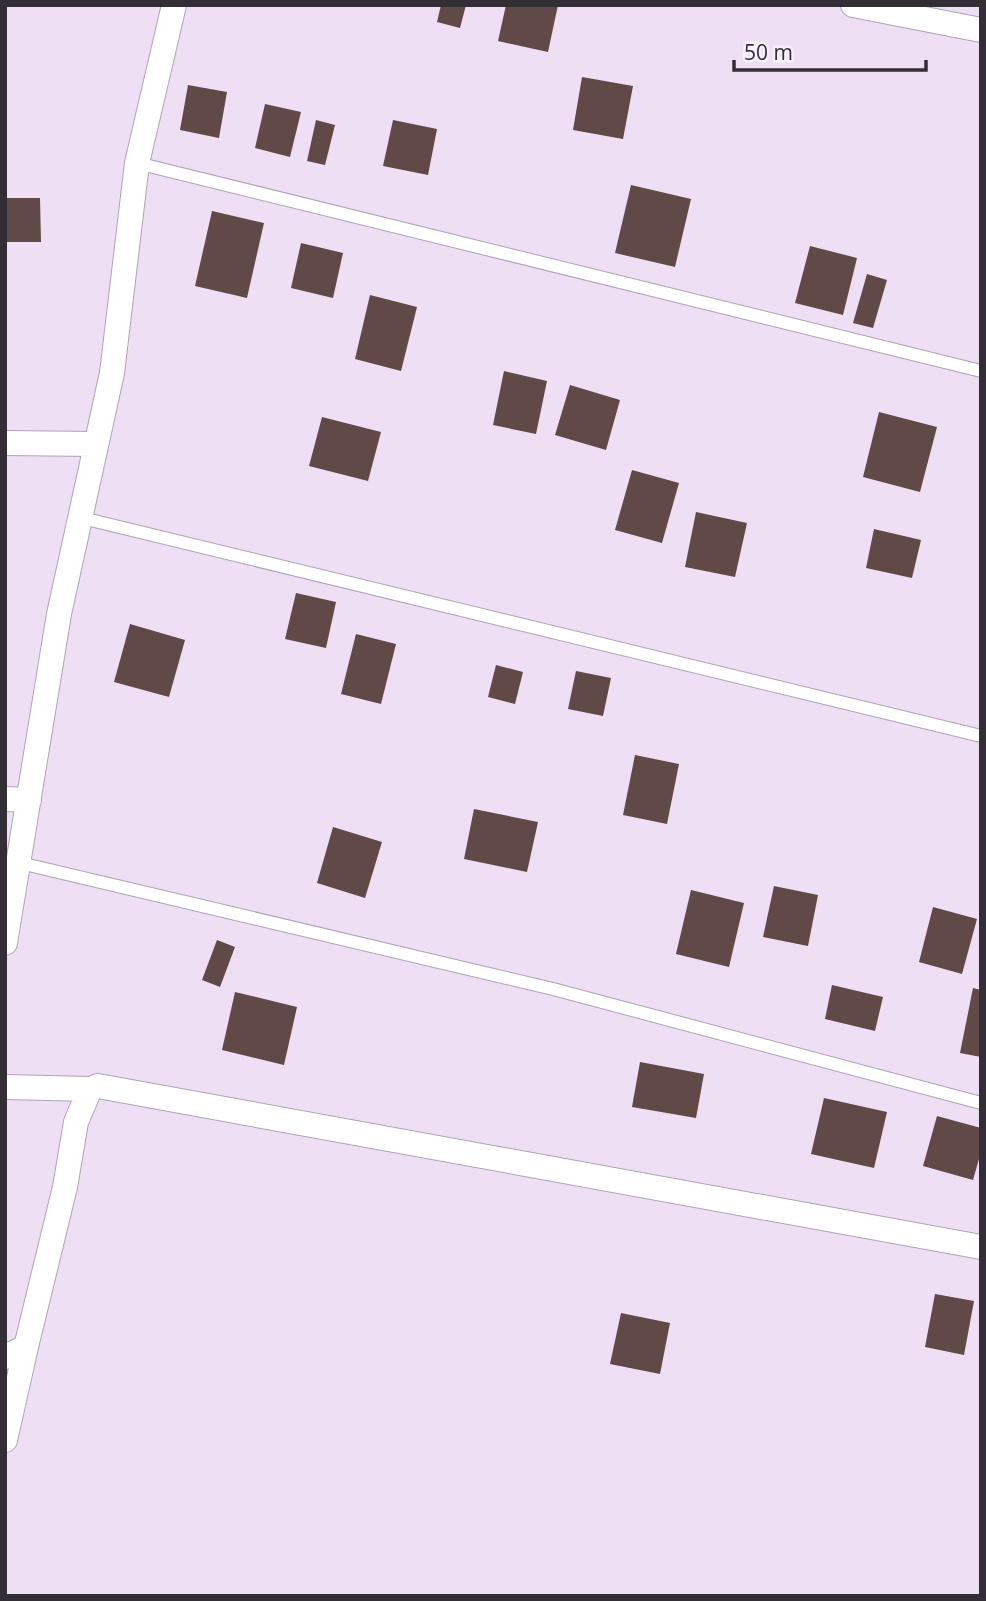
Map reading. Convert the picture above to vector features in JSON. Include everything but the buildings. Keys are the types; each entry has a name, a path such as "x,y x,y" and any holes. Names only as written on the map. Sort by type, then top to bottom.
{"street":[{"path":"5,943 20,863 17,799 112,373 137,163 174,5"},
{"path":"853,5 981,30"},
{"path":"5,443 95,444"},
{"path":"5,1087 90,1090 98,1086 981,1247"},
{"path":"5,1440 16,1352 65,1187 76,1122 90,1090"}],"lane":[{"path":"137,163 981,371"},
{"path":"78,517 981,736"},
{"path":"20,863 553,989 981,1103"}]}
